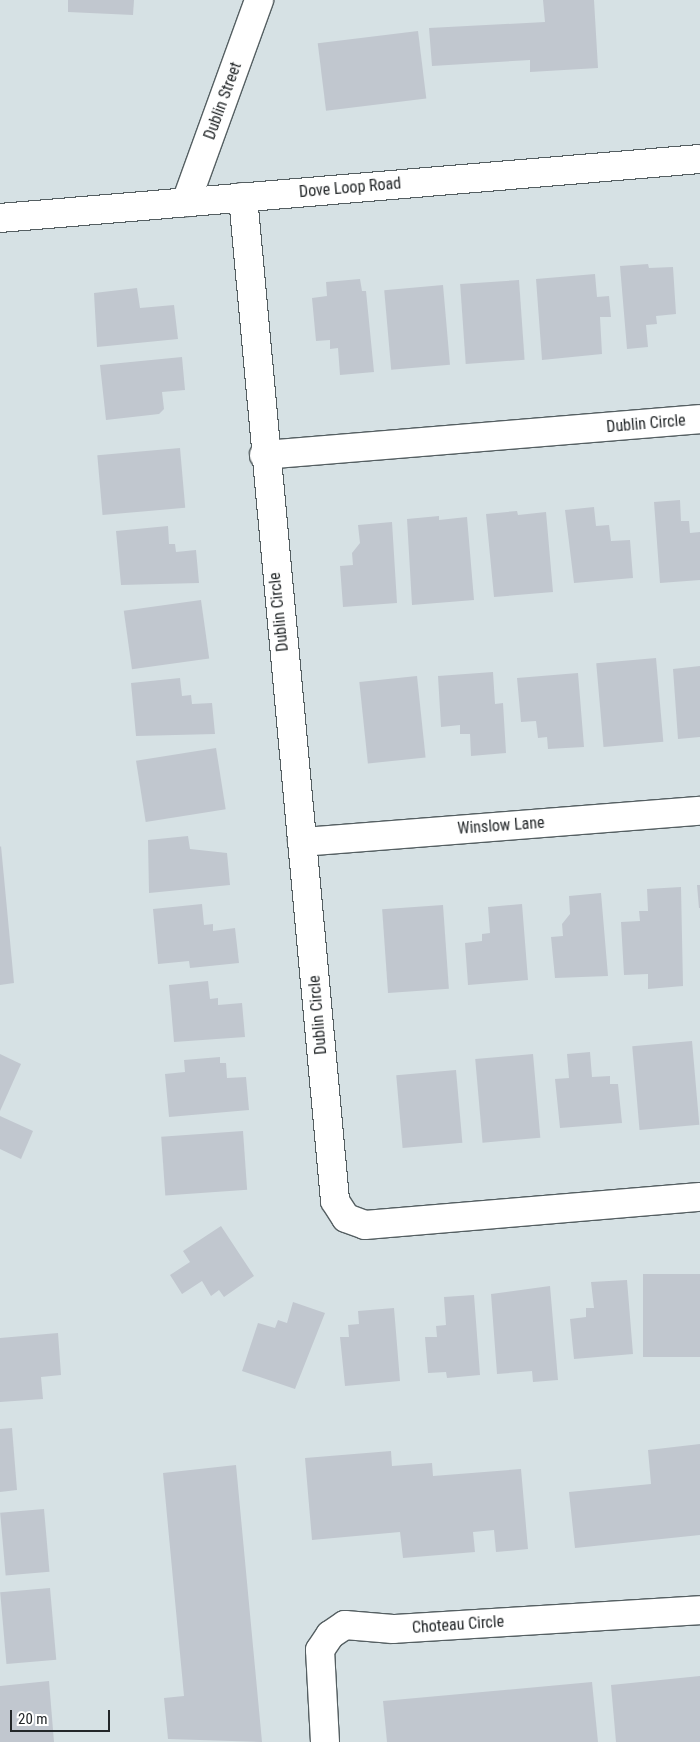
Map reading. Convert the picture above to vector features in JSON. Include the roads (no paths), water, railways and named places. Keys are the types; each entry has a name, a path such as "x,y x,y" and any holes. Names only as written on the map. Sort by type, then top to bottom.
{"street":[{"name":"Dublin Street","path":"186,202 259,0"},
{"name":"Dove Loop Road","path":"0,218 700,159"},
{"name":"Dublin Circle","path":"244,196 264,455 335,1201 346,1218 365,1225 700,1197"},
{"name":"Dublin Circle","path":"264,455 700,419"},
{"name":"Winslow Lane","path":"302,842 700,811"},
{"name":"Choteau Circle","path":"325,1742 320,1650 330,1635 345,1625 393,1629 700,1610"}]}
